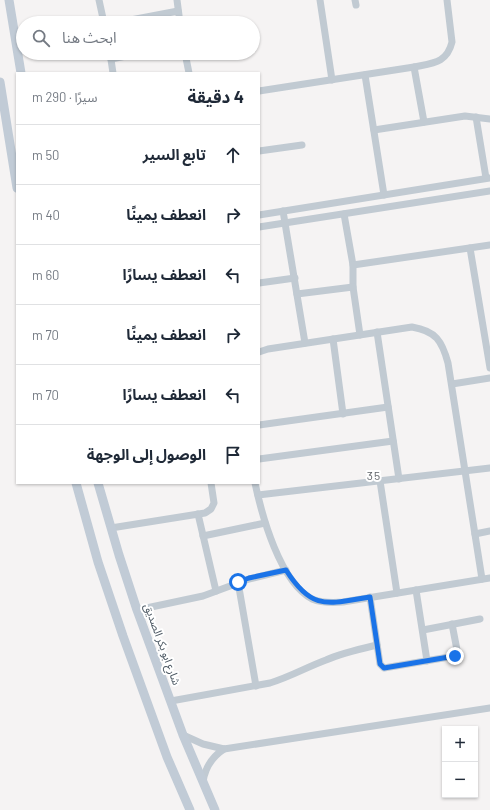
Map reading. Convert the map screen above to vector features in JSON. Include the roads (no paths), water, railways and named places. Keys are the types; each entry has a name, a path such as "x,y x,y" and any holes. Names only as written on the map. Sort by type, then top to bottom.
{"main road":[{"path":"9,0 16,43"},
{"path":"19,60 21,72"},
{"path":"0,82 16,182"},
{"path":"76,484 98,562 123,636 167,757 190,810"},
{"name":"شارع ابو بكر الصديق","path":"98,484 138,610 183,735 215,810"}],"street":[{"path":"99,0 102,16"},
{"path":"176,0 179,16"},
{"path":"320,0 332,80"},
{"path":"260,91 414,67 435,63 442,60 447,55 452,42 447,0"},
{"path":"152,16 178,11"},
{"path":"110,60 111,72"},
{"path":"186,60 189,72"},
{"path":"414,67 424,122"},
{"path":"365,75 384,194"},
{"path":"374,130 465,116 490,119"},
{"path":"260,215 488,178 476,117"},
{"path":"260,151 302,146"},
{"path":"260,227 490,191"},
{"path":"283,211 305,343"},
{"path":"344,214 353,265 353,287 360,335"},
{"path":"353,265 490,245"},
{"path":"470,248 490,368"},
{"path":"260,283 295,278"},
{"path":"297,294 353,287"},
{"path":"260,352 305,343 412,328 421,329 437,338 442,345 448,363 452,384 482,579"},
{"path":"377,332 399,479"},
{"path":"333,339 343,414"},
{"path":"452,384 490,378"},
{"path":"260,425 388,407"},
{"path":"260,459 393,441"},
{"path":"258,495 490,468"},
{"path":"380,481 397,593"},
{"path":"111,528 205,513 211,509 214,503 211,484"},
{"path":"255,484 275,549 286,570 294,582 306,595 318,601 332,603 490,578"},
{"path":"198,514 216,591"},
{"path":"203,536 266,523"},
{"path":"475,534 490,532"},
{"path":"138,610 190,599 249,578 286,570"},
{"path":"238,582 256,686"},
{"path":"416,590 427,661"},
{"path":"370,597 380,664 384,668 455,656 457,650 452,624"},
{"path":"423,630 480,619"},
{"path":"171,701 256,686 284,679 326,660 377,645"},
{"path":"183,735 203,744 224,749 490,708"},
{"path":"203,784 204,776 211,760 224,749"}],"district":[{"name":"35","path":"374,475"}]}
